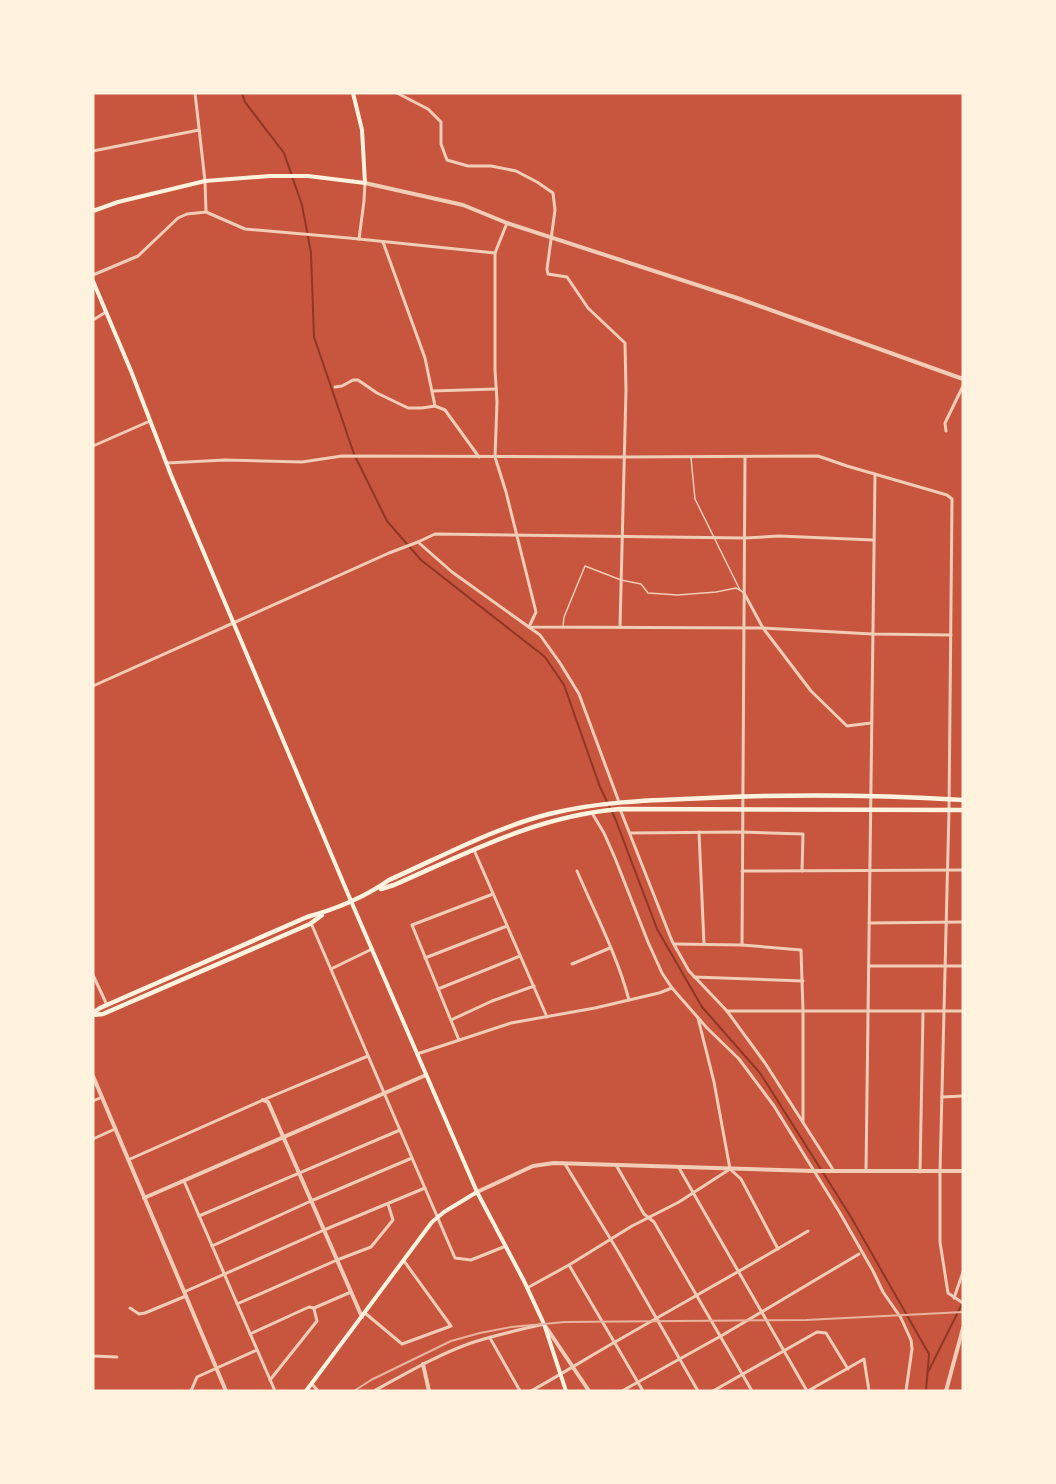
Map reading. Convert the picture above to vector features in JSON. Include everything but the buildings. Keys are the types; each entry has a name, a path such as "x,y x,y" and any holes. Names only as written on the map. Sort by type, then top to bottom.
{"main road":[{"path":"93,211 118,202 205,181 270,176 308,176 365,183 362,130 353,93"},
{"path":"93,281 166,463 426,1075 477,1192 506,1245 544,1324 566,1391"},
{"path":"93,1014 103,1014 311,923 327,912 375,890 394,885 515,832 617,802 742,796 870,796 963,800"},
{"path":"375,890 389,880 512,825 550,814 601,807 619,809 963,810"},
{"path":"93,1014 106,1005 307,917 327,912"},
{"path":"306,1391 432,1222 477,1192"}],"street":[{"path":"195,93 205,181 206,212"},
{"path":"397,93 428,109 441,122 441,144 447,160 468,166 491,166 516,171 553,193 555,210 548,274 567,277 588,308 624,343 626,390 620,627"},
{"path":"93,151 199,130"},
{"path":"359,238 365,183 463,205 507,223 736,298 963,379"},
{"path":"93,275 138,256 178,218 187,214 206,212 245,229 359,238 495,253"},
{"path":"507,223 495,253 497,402 495,458 506,492 536,612 530,627"},
{"path":"383,241 425,358 435,406"},
{"path":"93,320 106,312"},
{"path":"335,387 358,380 408,408 435,406 445,410 479,457"},
{"path":"946,431 945,423 963,386"},
{"path":"432,391 496,389"},
{"path":"93,446 150,421"},
{"path":"166,463 225,460 302,462 342,456 495,458 818,456 947,495 952,500 949,810 940,1242 948,1293 963,1303"},
{"path":"742,945 744,627 742,591 746,457"},
{"path":"866,1172 874,474"},
{"path":"93,686 435,534 745,538 779,536 873,540"},
{"path":"418,542 452,572 540,635 579,694 617,802"},
{"path":"742,591 763,628 812,691 847,726 871,723"},
{"path":"530,627 744,627 872,634 951,635"},
{"path":"619,809 631,833 674,944 689,971 727,1011 765,1063 834,1171"},
{"path":"591,811 615,858 662,973 707,1028 739,1059 774,1106 860,1247 883,1292 901,1318 911,1340 912,1349 906,1391"},
{"path":"699,832 704,944"},
{"path":"631,833 803,834 802,871"},
{"path":"474,850 547,1017"},
{"path":"742,871 963,870"},
{"path":"577,871 610,948 629,1000"},
{"path":"459,1041 412,925 493,894"},
{"path":"868,923 963,922"},
{"path":"311,923 455,1258 471,1260 506,1245"},
{"path":"425,958 507,926"},
{"path":"674,944 742,945 801,950 803,1122"},
{"path":"572,964 610,948"},
{"path":"331,969 372,949"},
{"path":"438,989 520,956"},
{"path":"868,966 963,966"},
{"path":"93,975 106,1005"},
{"path":"694,977 803,981"},
{"path":"451,1020 492,1001 534,987"},
{"path":"417,1054 511,1023 595,1008 672,988"},
{"path":"727,1011 963,1011"},
{"path":"920,1172 923,1011"},
{"path":"698,1016 714,1082 730,1169 741,1179 778,1249"},
{"path":"128,1160 368,1056"},
{"path":"144,1198 426,1075"},
{"path":"93,1076 226,1391"},
{"path":"942,1097 963,1096"},
{"path":"93,1101 102,1098"},
{"path":"263,1100 268,1102 363,1315 402,1344 452,1326 404,1261"},
{"path":"93,1138 115,1129"},
{"path":"199,1216 400,1130"},
{"path":"212,1246 412,1158"},
{"path":"477,1192 533,1166 543,1164 814,1172 963,1171"},
{"path":"565,1164 698,1391"},
{"path":"616,1165 644,1214 654,1222 752,1391"},
{"path":"679,1168 808,1391 864,1359 868,1391"},
{"path":"527,1288 647,1217 679,1202 730,1169"},
{"path":"184,1181 275,1391"},
{"path":"130,1308 139,1314 145,1313 324,1230 425,1188"},
{"path":"237,1304 371,1247 393,1220 388,1204"},
{"path":"531,1391 808,1231"},
{"path":"622,1391 721,1336 859,1254"},
{"path":"569,1265 643,1391"},
{"path":"954,1298 963,1272"},
{"path":"250,1334 309,1307 314,1308 351,1292"},
{"path":"270,1380 317,1321 314,1308"},
{"path":"374,1391 423,1364 469,1344 544,1324 589,1391"},
{"path":"946,1391 963,1328"},
{"path":"713,1391 817,1332 826,1333 848,1369"},
{"path":"489,1337 520,1391"},
{"path":"191,1391 197,1377 257,1350"},
{"path":"93,1356 117,1357"},
{"path":"423,1364 429,1391"},
{"path":"312,1384 318,1391"}],"lane":[{"path":"691,457 695,499 742,591"},
{"path":"563,627 564,617 585,566 621,580 641,584 648,593 678,595 736,588 742,591"}],"waterway":[{"path":"242,93 245,102 284,153 302,205 311,253 314,337 354,454 387,521 421,560 545,657 564,685 600,787 615,818 657,929 702,1007 760,1073 851,1217 929,1354 926,1391"},
{"path":"928,1372 963,1302"}],"railway":[{"path":"354,1391 371,1380 451,1341 511,1327 565,1322 806,1320 963,1312"}]}
